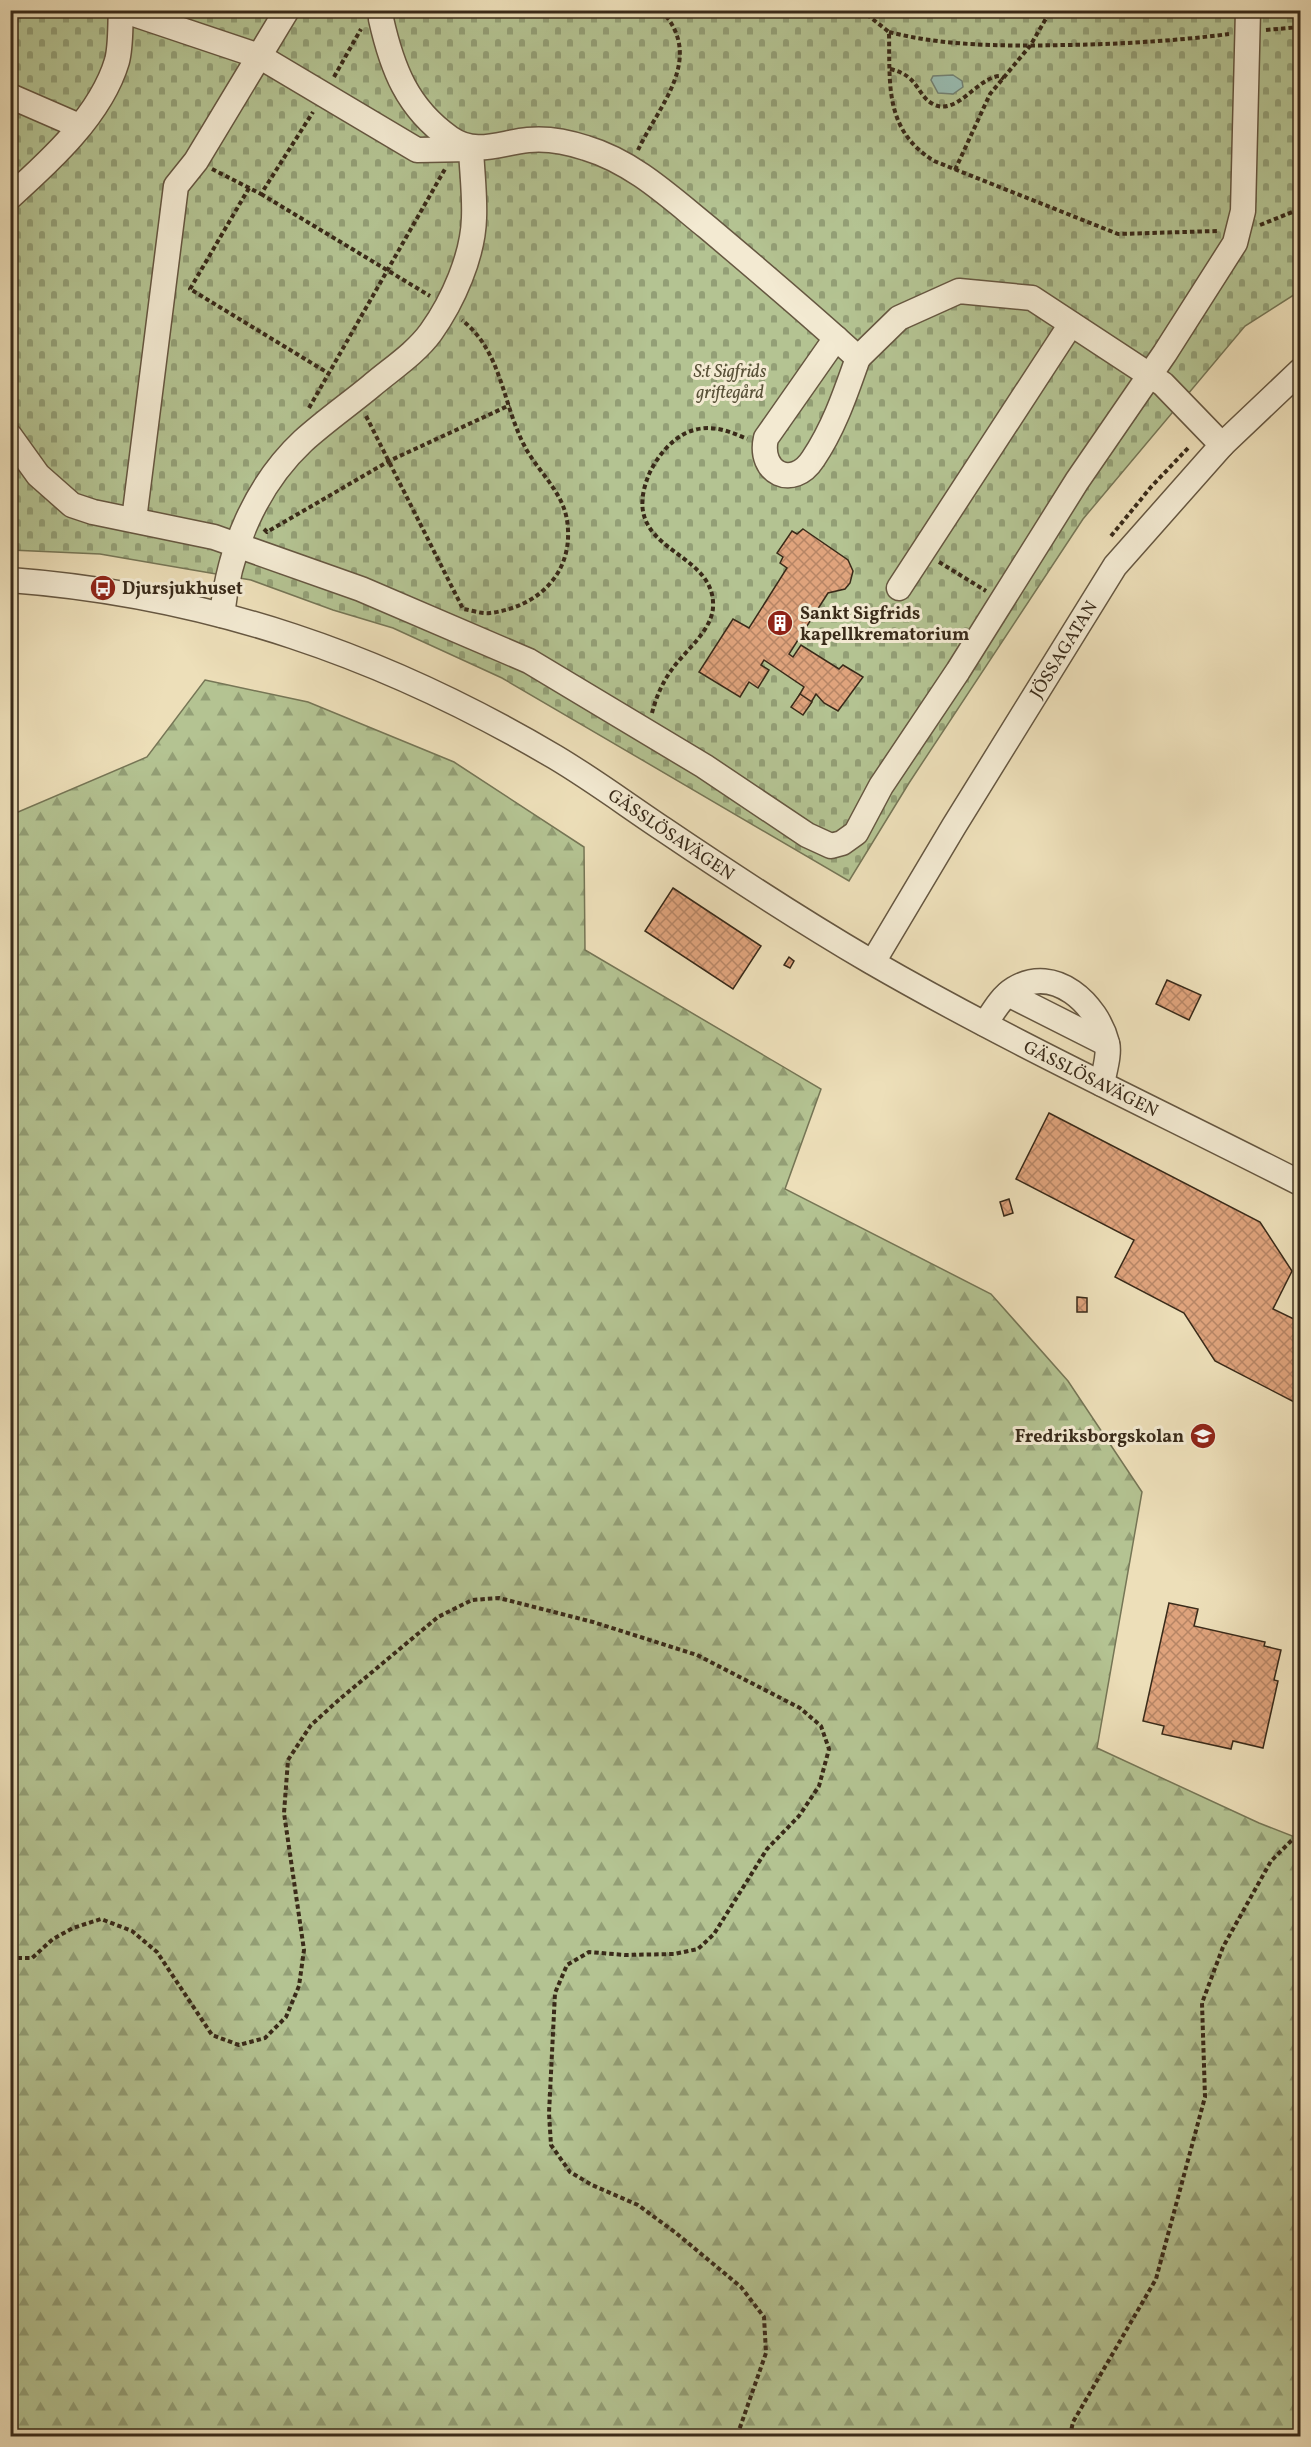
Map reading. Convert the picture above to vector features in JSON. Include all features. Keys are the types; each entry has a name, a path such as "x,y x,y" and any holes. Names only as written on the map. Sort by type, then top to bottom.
{"street":[{"path":"10,197 79,126 103,92 117,60 121,10 259,56 325,93 417,150 471,149 530,140 559,141 586,147 630,167 776,284 858,358"},
{"path":"134,520 176,186 196,161 287,10"},
{"path":"382,15 399,80 420,109 449,138 471,149"},
{"path":"10,436 38,475 72,505 214,537 361,589 529,661 646,730 807,835 831,846 842,843 856,833 881,786 1148,374 1178,333 1234,243 1240,230 1246,174 1248,21"},
{"path":"10,96 79,126"},
{"path":"222,615 226,584 253,503 272,476 303,441 401,362 430,333 446,306 460,276 474,219 471,149"},
{"path":"836,338 766,438 764,447 768,465 781,475 793,475 805,469 837,414 858,358 899,318 959,291 1032,298 1163,384 1222,445"},
{"path":"899,588 1071,324"},
{"name":"JÖSSAGATAN","path":"873,962 954,826 1115,566 1222,445 1300,371"},
{"name":"GÄSSLÖSAVÄGEN","path":"10,580 104,588 222,615 308,639 454,700 558,759 725,870 873,962 985,1024 1300,1183"},
{"path":"985,1024 1008,994 1034,981 1061,984 1089,1004 1107,1044 1102,1084"},
{"path":"1008,994 1107,1044"}],"path":[{"path":"630,167 679,72 682,55 676,34 662,10"},
{"path":"861,10 889,32 942,43 1030,46 1125,43 1248,21 1300,27"},
{"path":"955,170 990,94 1030,46 1051,10"},
{"path":"261,194 325,93 367,20 382,15"},
{"path":"889,32 890,69 896,114 901,132 919,152 955,170 1118,234 1240,230 1252,228 1300,209"},
{"path":"890,69 912,79 932,104 941,107 957,103 986,79 1000,76 1004,79"},
{"path":"303,441 302,420 328,374 452,159 471,149"},
{"path":"196,161 261,194 388,270 446,306 477,332 494,361 524,446 550,480 567,519 568,555 546,591 515,607 488,613 463,609 357,398"},
{"path":"249,188 190,289 328,374"},
{"path":"248,518 267,532 389,461 510,405"},
{"path":"646,730 661,687 672,669 711,619 713,605 704,578 695,567 657,540 648,524 642,510 642,499 647,481 663,451 676,438 695,429 723,429 764,447"},
{"path":"922,552 1002,601"},
{"path":"10,1958 32,1958 53,1939 100,1919 132,1931 157,1952 212,2035 239,2045 265,2038 286,2017 299,1986 304,1950 284,1813 288,1760 311,1725 341,1698 438,1617 472,1600 499,1598 593,1622 697,1655 800,1708 821,1726 829,1749 819,1786 799,1816 767,1849 714,1934 698,1949 674,1954 625,1955 589,1952 567,1965 555,1993 549,2113 551,2145 570,2172 592,2186 638,2205 676,2233 741,2286 764,2317 766,2353 737,2436"},
{"path":"1070,2436 1073,2422 1156,2279 1204,2097 1202,2003 1223,1947 1266,1869 1293,1839 1300,1836"}],"green space":[{"name":"S:t Sigfrids griftegård","path":"11,11 1300,11 1300,291 1245,326 1083,519 909,783 849,881 502,678 393,628 333,610 251,580 100,554 11,550"},
{"path":"205,680 308,702 454,762 584,847 585,950 821,1089 785,1189 991,1294 1068,1381 1142,1492 1097,1748 1259,1823 1300,1839 1300,2436 1173,2436 1155,2433 1154,2436 11,2436 11,815 147,757"}],"water":[{"path":"948,11 1029,11 975,17"},
{"path":"953,75 962,81 963,87 953,94 938,93 931,80 933,76"}],"building":[{"name":"Sankt Sigfrids kapellkrematorium","path":"803,529 848,560 853,571 850,583 845,589 828,593 789,654 793,657 801,645 839,669 843,665 863,677 838,711 824,703 816,694 809,706 797,699 804,687 764,660 761,665 769,670 758,688 749,682 740,697 699,672 733,619 749,628 787,568 780,563 783,557 777,553 792,531 797,534"},
{"path":"800,694 812,702 803,715 791,707"},
{"path":"673,888 761,946 733,989 645,931"},
{"path":"789,957 794,961 790,968 784,965"},
{"path":"1167,980 1201,995 1189,1020 1156,1004"},
{"path":"1049,1113 1260,1222 1292,1271 1273,1309 1300,1322 1300,1405 1215,1361 1184,1313 1115,1277 1134,1240 1016,1179"},
{"path":"1009,1199 1013,1213 1004,1216 1000,1202"},
{"path":"1077,1297 1087,1298 1087,1312 1077,1312"},
{"path":"1169,1603 1198,1609 1194,1626 1265,1642 1264,1646 1281,1650 1274,1680 1278,1681 1263,1748 1233,1741 1231,1749 1162,1734 1164,1726 1143,1721"}],"place":[{"name":"Djursjukhuset","path":"103,588"},
{"name":"Sankt Sigfrids kapellkrematorium","path":"780,623"},
{"name":"Fredriksborgskolan","path":"1203,1436"}]}
